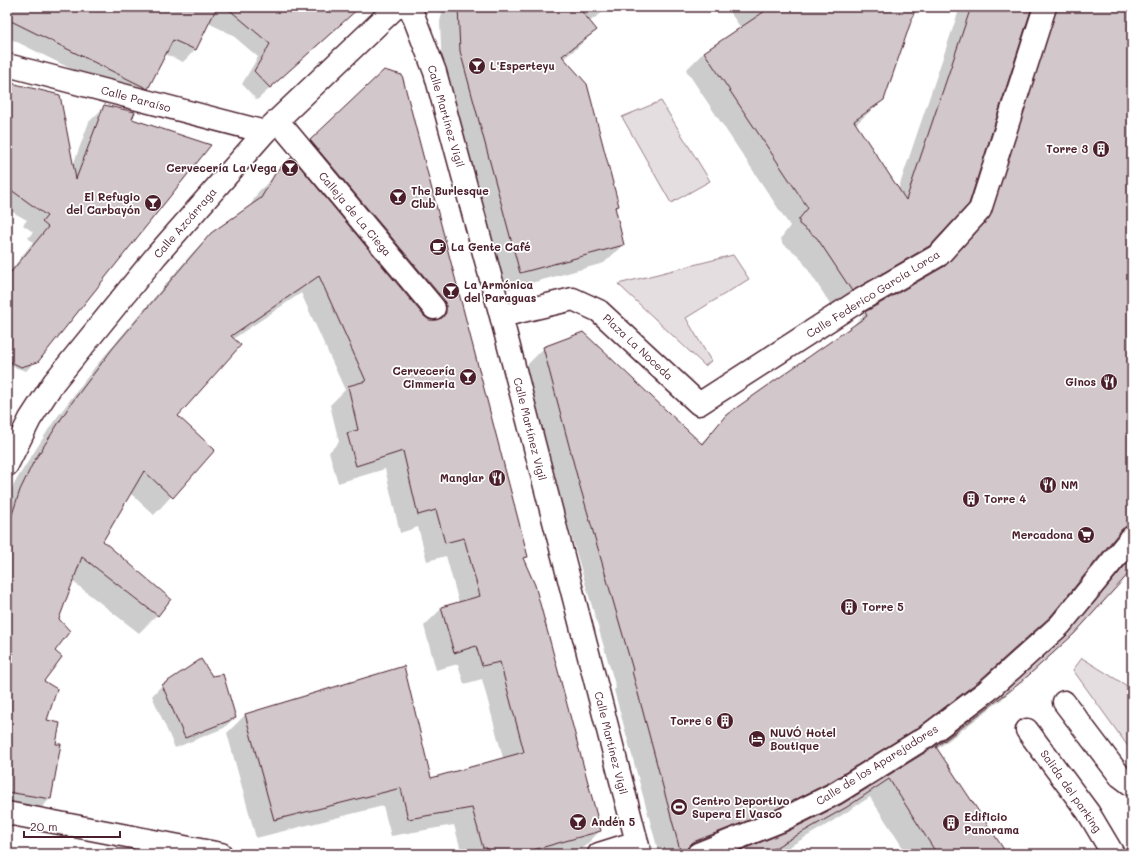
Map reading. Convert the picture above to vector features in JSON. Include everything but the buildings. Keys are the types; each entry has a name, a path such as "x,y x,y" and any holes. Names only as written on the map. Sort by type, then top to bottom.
{"street":[{"name":"Calle Azcárraga","path":"7,465 30,419 54,382 156,256 271,126 396,7"},
{"name":"Calle Martínez Vigil","path":"410,7 435,72 501,316 638,848"},
{"name":"Calle Federico García Lorca","path":"699,404 857,302 939,255 980,210 1045,7"},
{"name":"Calle Paraíso","path":"7,65 271,126"},
{"name":"Calleja de La Ciega","path":"271,126 434,308"},
{"name":"Plaza La Noceda","path":"501,316 573,299 599,311 699,404"},
{"name":"Calle de los Aparejadores","path":"698,854 780,821 836,793 926,737 987,690 1060,625 1132,537"},
{"path":"1064,702 1120,776 1132,785"},
{"name":"Salida del parking","path":"1027,730 1088,812 1113,854"},
{"path":"7,813 221,854"},
{"path":"599,854 638,848"}],"shaded area":[{"path":"661,101 710,181 671,203 622,117"},
{"path":"733,255 749,279 686,318 711,361 705,366 618,284"},
{"path":"1082,658 1132,689 1132,752 1073,670"}],"place":[{"name":"L'Esperteyu","path":"477,66"},
{"name":"Torre 3","path":"1101,149"},
{"name":"Cervecería La Vega","path":"290,168"},
{"name":"The Burlesque Club","path":"398,197"},
{"name":"El Refugio del Carbayón","path":"153,203"},
{"name":"La Gente Café","path":"438,247"},
{"name":"La Armónica del Paraguas","path":"451,291"},
{"name":"Cervecería Cimmeria","path":"468,377"},
{"name":"Ginos","path":"1109,382"},
{"name":"Manglar","path":"497,478"},
{"name":"NM","path":"1048,485"},
{"name":"Torre 4","path":"971,499"},
{"name":"Mercadona","path":"1086,535"},
{"name":"Torre 5","path":"849,607"},
{"name":"Torre 6","path":"725,721"},
{"name":"NUVÓ Hotel Boutique","path":"757,739"},
{"name":"Centro Deportivo Supera El Vasco","path":"679,807"},
{"name":"Andén 5","path":"578,822"},
{"name":"Edificio Panorama","path":"951,823"}]}
